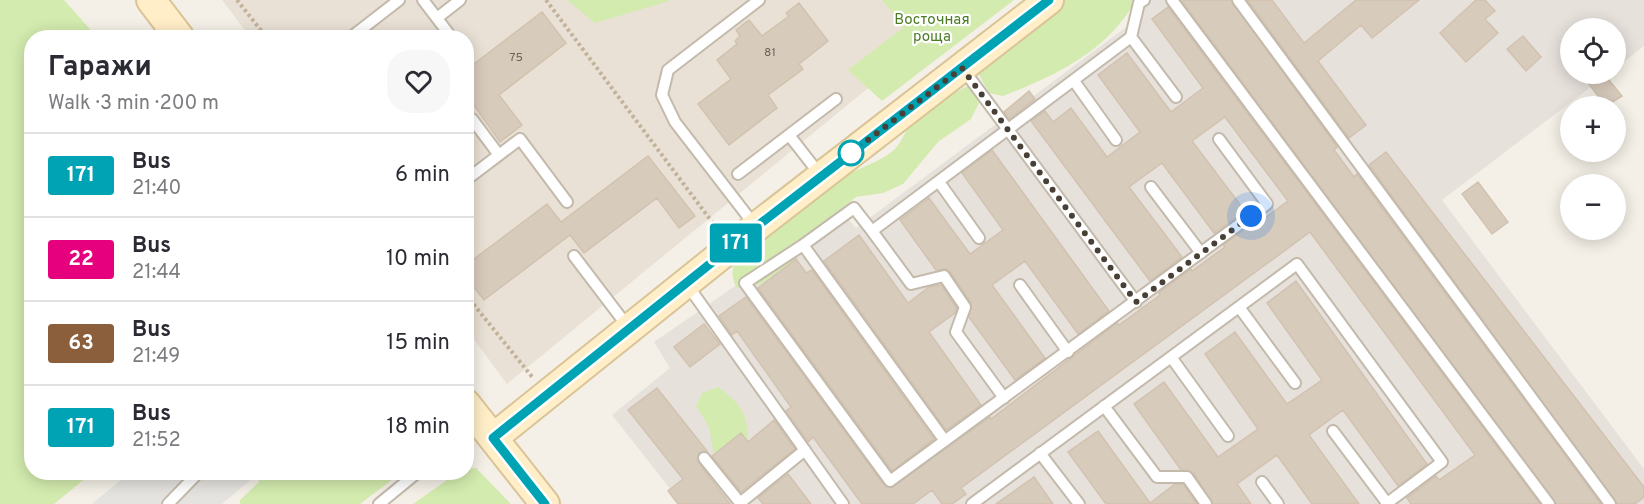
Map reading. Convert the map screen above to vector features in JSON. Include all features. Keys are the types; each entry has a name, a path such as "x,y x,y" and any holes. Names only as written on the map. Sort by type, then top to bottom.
{"main road":[{"path":"545,504 478,423 546,395 756,227 1049,0"},
{"path":"157,2 175,30"}],"lane":[{"path":"423,0 446,30"},
{"path":"437,18 460,0"},
{"path":"756,227 675,122 662,95 668,70 759,0"},
{"path":"872,231 1131,37 1139,3 1144,0"},
{"path":"1172,0 1549,504"},
{"path":"1238,0 1610,504"},
{"path":"359,30 392,2"},
{"path":"1131,37 1176,97"},
{"path":"962,68 1136,302"},
{"path":"1074,81 1116,140"},
{"path":"738,174 836,99"},
{"path":"474,122 499,155"},
{"path":"789,135 821,177"},
{"path":"474,174 520,139 567,202"},
{"path":"1004,398 956,332 965,307 944,276 911,284 854,208 745,283 890,481 1068,352 1267,204 1219,140"},
{"path":"939,182 979,237"},
{"path":"1151,188 1201,254"},
{"path":"803,245 945,441"},
{"path":"574,256 629,329"},
{"path":"972,504 1297,264 1442,462 1386,504 1333,431"},
{"path":"686,283 843,504"},
{"path":"1020,285 1068,352"},
{"path":"1239,307 1295,383"},
{"path":"1171,357 1228,436"},
{"path":"1104,406 1157,477 1187,477 1206,504"},
{"path":"704,458 741,503 805,450"},
{"path":"1040,453 1079,504"},
{"path":"168,504 191,480"},
{"path":"380,504 408,480"},
{"path":"1262,482 1278,504"}],"path":[{"path":"237,0 261,30"},
{"path":"546,0 731,247"},
{"path":"474,305 546,395"}],"shaded area":[{"path":"222,0 907,0 933,35 507,384 474,339 474,30 245,30"},
{"path":"1133,0 1644,0 1644,46 1626,60 1626,18 1560,18 1560,84 1595,84 1579,96 1560,96 1560,110 1442,200 1644,469 1644,504 682,504 612,415 670,368 654,342 842,212 856,228 1133,22"},
{"path":"121,480 251,480 222,504 92,504"}],"green space":[{"path":"0,0 64,0 91,30 24,30 24,480 83,480 54,504 0,504"},
{"path":"567,0 669,0 669,1 595,23"},
{"name":"Восточная роща","path":"882,0 1014,0 882,101 848,70 904,27"},
{"path":"1062,0 1136,0 1111,34 1079,60 1042,80 1003,96 989,93 977,71"},
{"path":"968,86 975,92 979,103 971,119 938,142 903,184 883,193 856,197 804,238 794,254 796,259 761,284 737,288 733,277 733,267 737,257 762,230 798,199 820,185 886,156 894,150 914,119 940,101"},
{"path":"718,387 742,410 747,424 748,442 741,433 714,455 709,427 696,406 702,393"},
{"path":"474,468 511,504 413,504 447,480 474,480"},
{"path":"258,480 392,480 360,504 240,504 240,500 259,482"}],"building":[{"path":"1181,0 1231,0 1337,147 1334,150 1354,177 1357,174 1601,504 1556,504"},
{"path":"1247,0 1272,0 1304,43 1356,0 1419,0 1372,38 1361,25 1318,61 1366,125 1349,138"},
{"path":"1476,0 1485,0 1495,11 1485,19 1498,33 1466,62 1440,33"},
{"path":"799,3 828,41 799,64 803,69 768,95 777,108 729,145 698,104 731,79 717,60 737,44 735,41 740,36 736,30 749,20 762,36 789,16 786,13"},
{"path":"1168,7 1540,504 1411,504 1407,498 1436,476 1439,480 1475,455 1310,232 961,488 966,494 952,504 942,504 932,490 913,504 862,504 813,437 808,442 786,411 791,407 737,331 732,335 719,316 746,297 884,485 891,488 990,417 991,419 1117,323 1119,325 1191,269 1192,271 1225,247 1223,245 1253,223 1255,225 1288,201 1225,117 1192,141 1245,211 1214,233 1162,163 1129,187 1182,257 1150,281 1031,121 1045,111 1053,122 1071,108 1107,157 1140,132 1098,75 1127,53 1171,112 1203,88 1152,19"},
{"path":"542,12 566,43 499,95 522,125 500,142 474,105 474,64"},
{"path":"1523,36 1541,57 1526,71 1507,49"},
{"path":"1589,84 1612,84 1622,96 1598,96"},
{"path":"1029,91 1035,99 1009,119 1004,112"},
{"path":"992,150 1109,311 1078,334 1025,261 992,285 1045,358 1015,380 969,317 971,303 950,272 946,269 936,270 900,220 929,198 970,254 1003,230 962,173"},
{"path":"1386,152 1644,487 1644,497 1635,504 1617,504 1369,165"},
{"path":"648,156 695,216 679,228 657,198 584,253 570,235 484,300 474,287 474,259 547,204 561,222"},
{"path":"1478,182 1508,222 1492,234 1462,194"},
{"path":"859,235 908,303 929,287 941,285 957,308 955,313 929,332 981,405 946,430 824,261"},
{"path":"796,259 806,273 812,270 934,439 892,471 758,288"},
{"path":"1296,281 1427,464 1398,486 1343,410 1309,435 1359,504 1312,504 1277,455 1237,484 1251,504 1213,504 1193,472 1181,470 1134,404 1164,382 1218,457 1258,429 1205,354 1235,332 1287,404 1322,380 1267,303"},
{"path":"704,324 720,344 690,367 674,347"},
{"path":"657,388 707,451 699,453 698,462 730,504 678,504 668,491 683,479 628,410"},
{"path":"774,420 795,449 741,492 712,456 741,433 748,442"},
{"path":"1098,431 1150,503 1175,484 1183,484 1197,504 1106,504 1068,452"},
{"path":"788,474 811,504 763,504 758,498"},
{"path":"1034,477 1053,504 996,504"}],"bus line":[{"name":"171","path":"545,504 493,438 756,227 1049,0"}],"route":[{"path":"851,153 962,68 1136,302 1251,216"}]}
